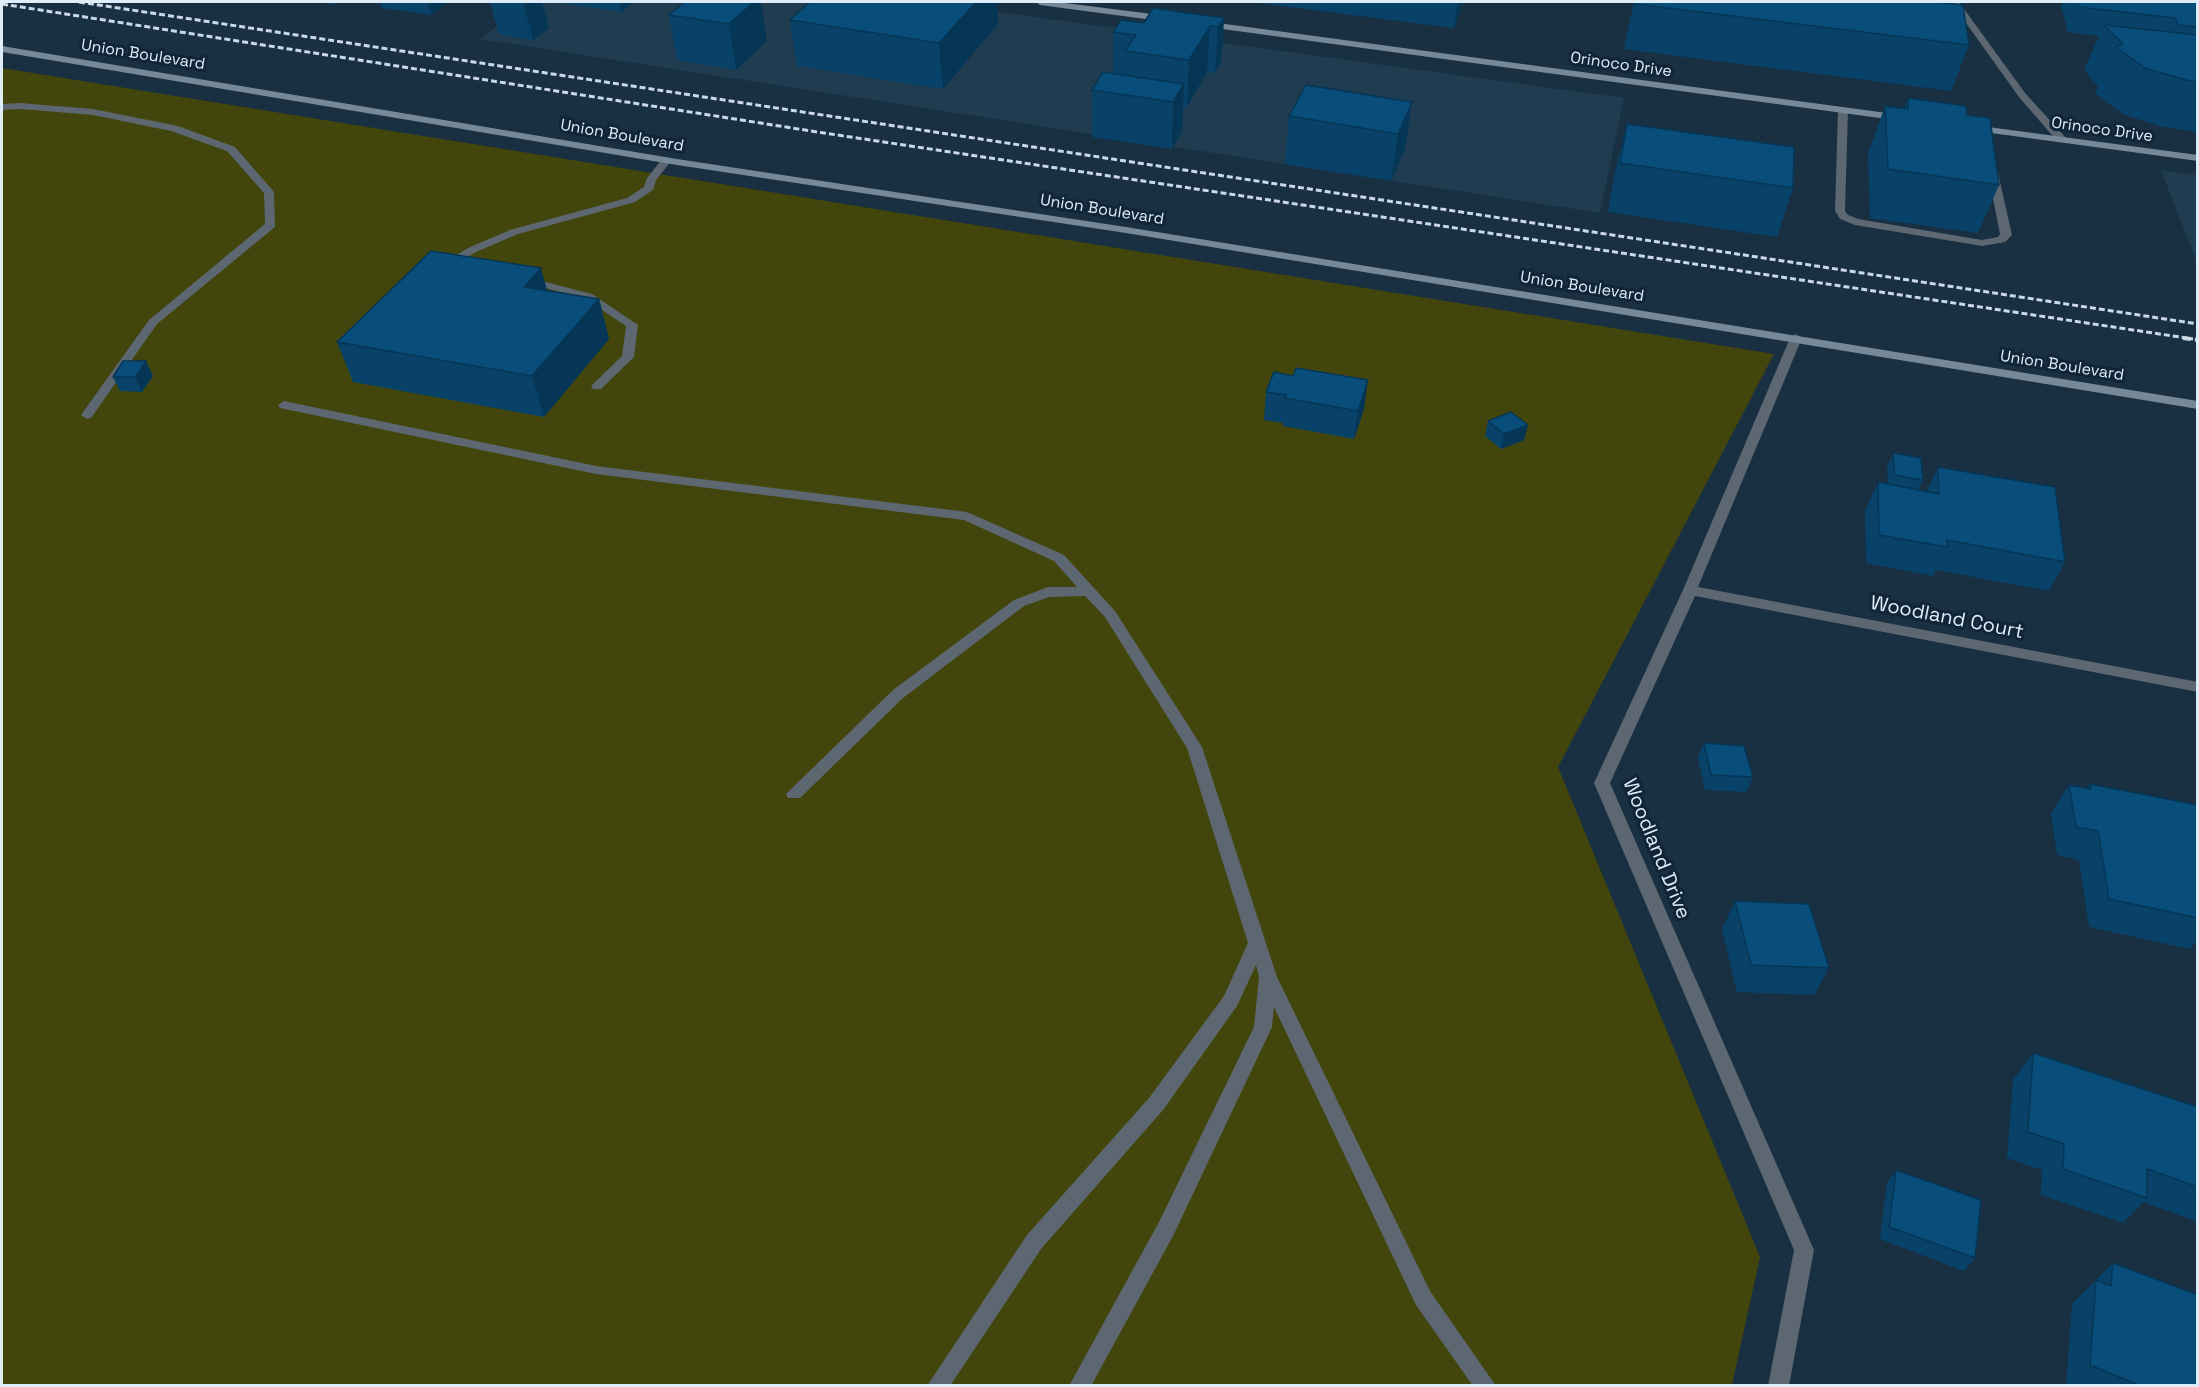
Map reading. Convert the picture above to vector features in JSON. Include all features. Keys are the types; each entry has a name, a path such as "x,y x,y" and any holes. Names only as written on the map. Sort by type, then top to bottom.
{"main road":[{"path":"1040,2 1182,21"},
{"name":"Orinoco Drive","path":"1193,22 1912,119"},
{"name":"Union Boulevard","path":"2,49 668,160 1126,230 2198,405"},
{"name":"Orinoco Drive","path":"1959,126 1983,134 2062,140 2198,158"}],"street":[{"path":"1955,2 2022,95 2062,140"},
{"path":"2,107 20,106 93,112 174,128 231,149 269,192 271,225 153,322 87,415"},
{"path":"1843,110 1840,211 1855,222 1982,243 2001,240 2006,235 1990,159"},
{"path":"471,269 445,267 472,250 514,232 631,200 649,188 651,180 668,160"},
{"path":"515,278 588,296 632,325 628,357 597,386"},
{"name":"Woodland Drive","path":"1778,1386 1804,1250 1602,783 1690,590 1796,338"},
{"path":"284,405 596,470 967,516 1059,558 1110,614 1194,747 1268,977 1423,1298 1486,1386"},
{"name":"Woodland Court","path":"1690,590 2198,687"},
{"path":"794,794 898,694 1018,603 1048,592 1090,591"},
{"path":"937,1386 1034,1242 1156,1104 1231,1001 1257,943"},
{"path":"1079,1386 1166,1229 1263,1027 1268,977"}],"shaded area":[{"path":"527,2 926,2 1624,98 1600,213 480,39"},
{"path":"2161,170 2197,175 2197,263"}],"green space":[{"path":"2,68 1774,354 1558,767 1760,1257 1732,1385 2,1385"}],"building":[{"path":"685,2 754,2 729,24 669,15"},
{"path":"810,2 976,2 939,43 790,20"},
{"path":"1635,2 1933,2 1963,5 1969,45 1635,4"},
{"path":"2077,2 2198,2 2198,27 2178,25 2175,18 2079,7"},
{"path":"1153,8 1224,18 1218,27 1210,26 1189,60 1125,51 1136,35 1113,32 1121,20 1144,23"},
{"path":"2104,25 2198,35 2198,82 2145,68 2116,47 2123,44"},
{"path":"1103,72 1184,84 1173,102 1092,90"},
{"path":"1306,85 1412,102 1398,134 1289,116"},
{"path":"1908,98 1966,106 1967,115 1990,118 1999,185 1888,169 1885,106 1908,109"},
{"path":"1627,124 1794,147 1793,188 1620,163"},
{"path":"431,251 541,268 524,287 599,299 532,376 337,342"},
{"path":"123,361 146,361 135,377 113,377"},
{"path":"1296,368 1368,380 1358,411 1285,398 1286,395 1266,392 1274,372 1293,376"},
{"path":"1511,412 1528,425 1504,434 1488,421"},
{"path":"1893,453 1921,458 1923,480 1894,475"},
{"path":"1938,467 2055,487 2065,562 1947,540 1947,547 1879,535 1878,482 1939,494"},
{"path":"1704,743 1744,746 1753,777 1711,775"},
{"path":"2090,784 2198,805 2198,918 2109,899 2098,831 2076,827 2069,785 2091,789"},
{"path":"1735,901 1809,904 1829,968 1751,965"},
{"path":"2033,1053 2198,1107 2198,1187 2147,1169 2147,1198 2063,1169 2064,1144 2028,1132"},
{"path":"1896,1170 1981,1200 1975,1258 1889,1227"},
{"path":"2113,1263 2198,1295 2198,1386 2141,1386 2090,1365 2096,1280 2111,1286"}],"railway":[{"path":"79,2 2198,324"},
{"path":"2,4 824,133 2193,339"},
{"path":"2183,338 2198,340"}]}
